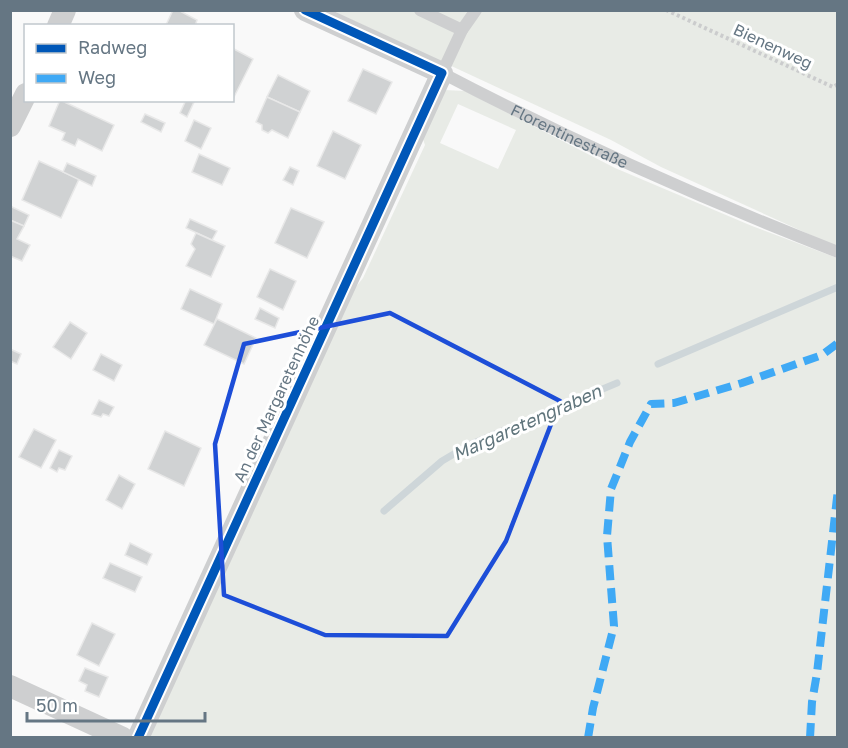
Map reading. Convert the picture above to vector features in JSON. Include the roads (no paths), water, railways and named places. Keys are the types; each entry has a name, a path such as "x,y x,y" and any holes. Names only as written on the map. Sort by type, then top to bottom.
{"street":[{"path":"59,24 65,10"},
{"name":"Florentinestraße","path":"306,10 442,73"},
{"name":"An der Margaretenhöhe","path":"138,738 442,73"},
{"path":"10,126 24,98"},
{"path":"10,686 123,738"}],"lane":[{"path":"420,10 462,30"},
{"path":"442,73 462,30 476,10"},
{"name":"Florentinestraße","path":"442,73 614,159 837,252"}],"waterway":[{"name":"Margaretengraben","path":"658,364 838,287"},
{"name":"Margaretengraben","path":"384,511 442,461 469,445 617,383"}]}
